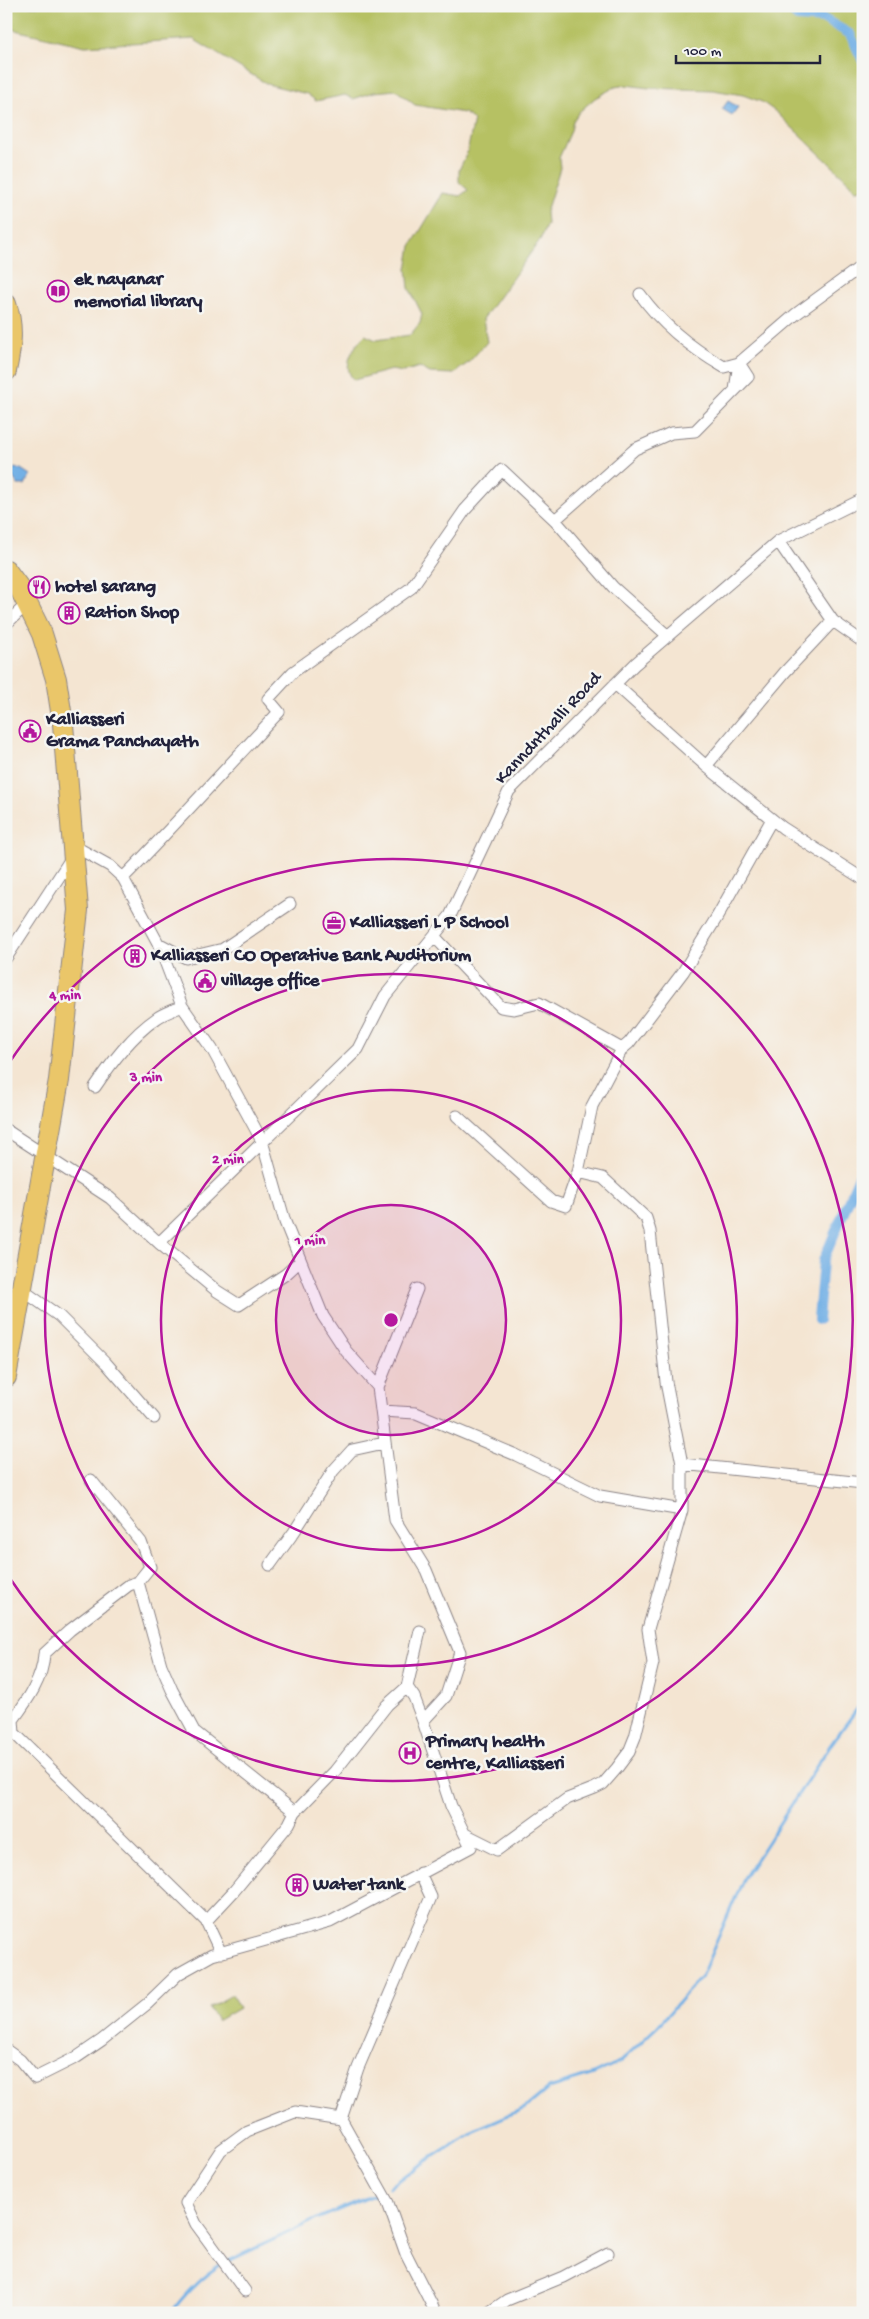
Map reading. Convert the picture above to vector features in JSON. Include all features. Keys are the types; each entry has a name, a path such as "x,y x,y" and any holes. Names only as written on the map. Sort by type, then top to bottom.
{"highway":[{"path":"6,304 12,321 12,347 6,371"},
{"path":"6,570 27,604 42,634 56,679 63,724 78,910 74,960 59,1080 21,1289 11,1317 6,1376"}],"street":[{"path":"640,294 654,314 694,350 724,367 739,363 796,314 863,265"},
{"path":"555,520 635,449 671,433 695,431 748,377 739,363"},
{"path":"123,878 183,817 279,712 268,699 293,672 411,588 465,510 502,470 555,520 613,587 668,636"},
{"name":"Kanndnthalli Road","path":"159,1243 358,1049 385,996 450,916 510,791 615,684 778,541 863,499"},
{"path":"778,541 833,621 863,642"},
{"path":"6,624 27,604"},
{"path":"706,766 785,672 833,621"},
{"path":"615,684 706,766 772,819 863,879"},
{"path":"457,1116 551,1201 566,1206 578,1172 592,1106 622,1049 629,1043 684,972 772,819"},
{"path":"6,958 74,850 110,866 123,878 158,943 182,1006 212,1048 262,1141 284,1222 323,1316 346,1351 378,1387"},
{"path":"158,943 186,958 223,949 290,904"},
{"path":"434,936 501,1007 514,1010 539,1003 622,1049"},
{"path":"95,1087 113,1061 130,1043 157,1018 182,1006"},
{"path":"6,1130 110,1198 159,1243 217,1291 238,1305 286,1274 300,1261"},
{"path":"465,1834 497,1850 567,1798 602,1784 629,1752 635,1737 653,1663 648,1629 682,1510 682,1464 666,1382 650,1231 646,1218 603,1178 578,1172"},
{"path":"417,1288 378,1387 394,1520 426,1570 460,1652 446,1696 423,1721"},
{"path":"21,1289 59,1316 106,1362 154,1418"},
{"path":"381,1411 416,1412 516,1456 600,1496 682,1510"},
{"path":"270,1565 334,1471 352,1450 384,1443"},
{"path":"682,1464 863,1483"},
{"path":"91,1480 141,1542 150,1568 138,1582 129,1584 70,1630 44,1654 44,1663 31,1695 13,1720 14,1733 206,1921 221,1953"},
{"path":"138,1582 161,1665 194,1732 295,1812"},
{"path":"206,1921 234,1892 289,1824 295,1812 335,1771 387,1705 407,1687 420,1631"},
{"path":"6,2050 20,2060 36,2078 102,2040 147,2004 178,1974 221,1953 330,1922 471,1847 451,1806 423,1721 414,1697 407,1687"},
{"path":"420,1873 431,1897 358,2068 341,2119 388,2203 406,2254 436,2313"},
{"path":"245,2291 196,2224 186,2203 221,2150 247,2131 295,2112 341,2119"},
{"path":"488,2313 506,2300 563,2277 608,2253"}],"green space":[{"path":"6,6 863,6 863,189 855,190 776,112 762,102 743,95 713,90 649,88 626,85 615,87 595,98 579,112 573,121 571,131 559,158 560,168 546,212 547,224 540,240 483,319 487,342 468,363 453,374 430,373 419,367 403,372 391,370 354,380 348,368 350,356 365,335 376,340 410,335 420,323 422,314 409,288 407,269 411,246 443,193 460,196 468,190 459,182 459,170 467,153 474,120 464,113 415,105 396,90 374,92 353,99 345,95 316,101 307,94 267,84 193,39 85,46 6,28"},
{"path":"232,1995 239,2008 217,2021 209,2008"}],"water":[{"path":"728,101 738,107 732,115 722,109"},
{"path":"6,467 21,469 30,475 25,485 18,485"}],"waterway":[{"path":"789,6 797,17 824,19 850,34 863,61"},
{"path":"818,1320 823,1261 863,1167"},
{"path":"390,2187 474,2130 525,2108 549,2088 594,2074 621,2061 657,2027 702,1975 744,1878 829,1747 863,1701"},
{"path":"171,2313 193,2286 220,2265 319,2218 374,2195"}],"place":[{"name":"ek nayanar memorial library","path":"58,291"},
{"name":"hotel sarang","path":"39,587"},
{"name":"Ration Shop","path":"69,613"},
{"name":"Kalliasseri Grama Panchayath","path":"30,731"},
{"name":"Kalliasseri L P School","path":"334,923"},
{"name":"Kalliasseri CO Operative Bank Auditorium","path":"135,956"},
{"name":"village office","path":"205,981"},
{"name":"Primary health centre, Kalliasseri","path":"410,1753"},
{"name":"Water tank","path":"297,1885"}]}
